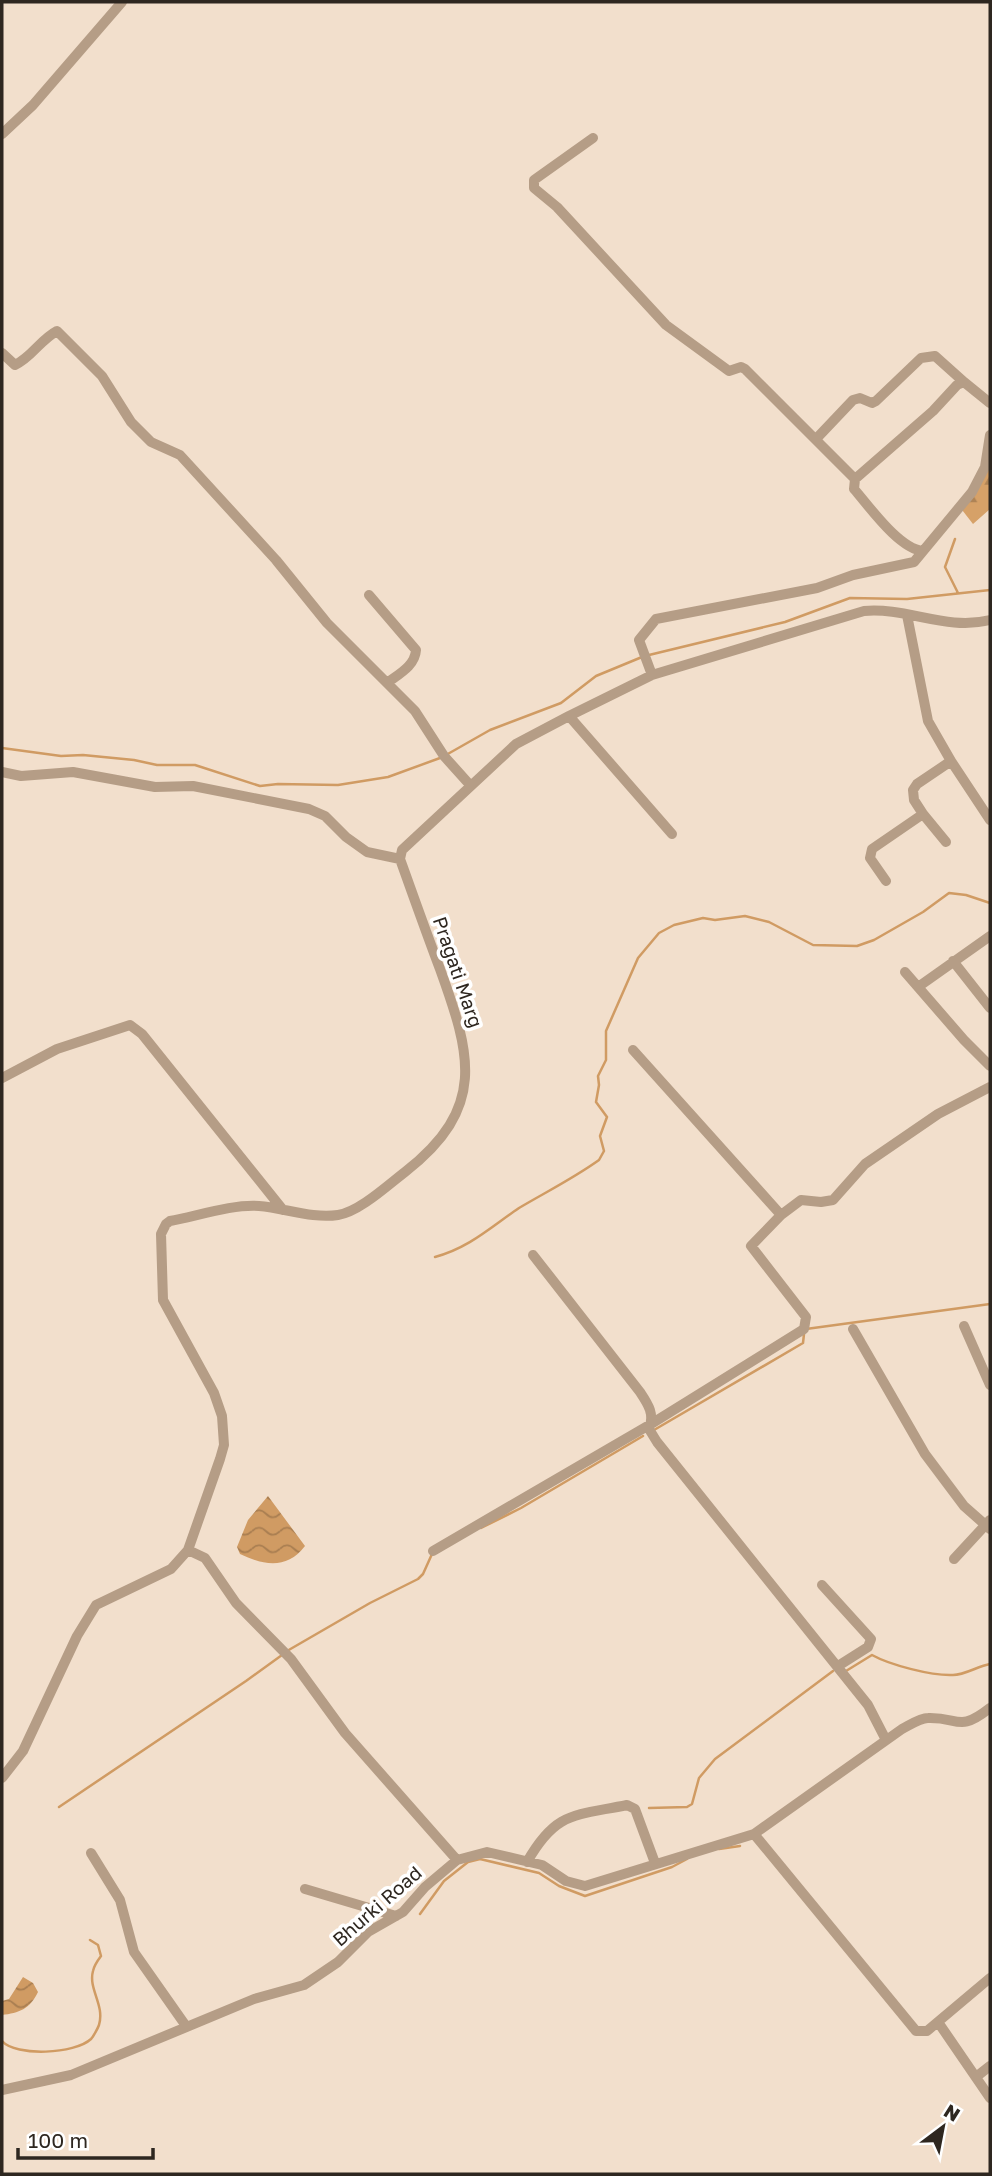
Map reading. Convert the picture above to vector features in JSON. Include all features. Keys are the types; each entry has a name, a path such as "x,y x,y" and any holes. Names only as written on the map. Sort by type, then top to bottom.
{"street":[{"path":"2,134 33,105 122,2"},
{"path":"593,138 534,180 534,188 557,208 666,326 729,370 741,366 746,369 855,479"},
{"path":"2,353 15,365 23,361 45,337 57,331 102,376 131,422 152,442 180,455 276,560 327,623 415,711 444,756 470,785"},
{"path":"817,439 853,400 860,398 872,403 876,401 921,358 929,355 936,356 990,402"},
{"path":"923,551 901,541 854,489 855,479 933,411 957,385 964,382"},
{"path":"652,675 639,640 656,619 817,588 853,575 914,562 972,492 985,467 990,435"},
{"path":"369,596 416,650 410,665 387,683"},
{"path":"2,772 21,776 73,772 155,787 192,786 309,809 325,816 346,837 367,852 400,859 402,850 516,744 652,675 864,611 884,610 958,624 990,620"},
{"path":"907,615 928,721 990,820"},
{"path":"569,716 672,834"},
{"path":"946,842 914,800 913,790 917,784 951,761"},
{"path":"886,881 870,858 872,849 923,814"},
{"name":"Pragati Marg","path":"2,1778 23,1751 77,1636 96,1605 171,1569 188,1550 220,1459 224,1445 224,1428 214,1393 163,1300 161,1234 166,1224 250,1205 336,1216 346,1213 419,1161 439,1139 461,1104 466,1078 466,1056 457,1016 400,859"},
{"path":"918,987 990,936"},
{"path":"953,961 990,1008"},
{"path":"905,972 990,1066"},
{"path":"2,1078 57,1049 130,1025 142,1034 283,1210"},
{"path":"633,1050 781,1215"},
{"path":"433,1550 651,1424 804,1329 806,1317 751,1245 781,1215 804,1199 821,1202 833,1200 865,1164 938,1114 990,1087"},
{"path":"534,1255 651,1408 649,1429 657,1442 838,1666 868,1705 887,1740"},
{"path":"964,1326 990,1385"},
{"path":"853,1329 925,1454 964,1506 989,1525 954,1559"},
{"path":"188,1550 205,1558 236,1603 292,1658 345,1733 457,1860 487,1852 547,1867 566,1881 585,1886 754,1834 902,1729 926,1718 960,1723 974,1720 990,1708"},
{"path":"822,1585 870,1639 869,1647 838,1666"},
{"path":"527,1862 547,1831 566,1818 627,1805 635,1809 655,1863"},
{"path":"754,1834 916,2031 925,2032 990,1978"},
{"path":"91,1853 120,1900 134,1952 186,2026"},
{"name":"Bhurki Road","path":"2,2090 71,2075 254,1999 304,1985 338,1962 369,1932 396,1916 457,1860"},
{"path":"304,1889 396,1916"},
{"path":"938,2022 990,2098"},
{"path":"976,2077 990,2066"}],"green space":[{"path":"990,435 990,509 973,524 959,506 985,467"}],"water":[{"path":"268,1496 305,1546 298,1554 283,1562 257,1561 240,1554 237,1547 248,1520"},
{"path":"23,1977 33,1983 38,1992 35,1998 23,2009 2,2015 2,2001 9,1999"}],"waterway":[{"path":"955,539 945,567 958,593"},
{"path":"649,655 785,622 850,598 907,599 990,590"},
{"path":"446,755 490,730 561,703 596,676 642,657"},
{"path":"2,748 61,756 83,755 134,760 157,765 195,765 260,786 338,785 388,777 440,758"},
{"path":"435,1257 469,1243 519,1208 599,1160 604,1151 600,1136 607,1117 596,1102 598,1076 606,1060 606,1031 638,958 659,933 674,925 703,918 715,920 745,916 769,922 813,945 857,946 874,940 923,912 949,893 990,903"},
{"path":"806,1329 990,1304"},
{"path":"654,1430 803,1343 804,1334"},
{"path":"481,1528 521,1508 643,1436"},
{"path":"287,1651 418,1579 432,1554"},
{"path":"59,1807 282,1655"},
{"path":"846,1671 872,1655 911,1669 944,1675 962,1674 990,1664"},
{"path":"649,1808 687,1807 692,1804 699,1778 715,1759 833,1671"},
{"path":"719,1849 740,1846"},
{"path":"420,1914 444,1881 468,1862 480,1859 539,1873 559,1886 585,1896 672,1867 687,1859"},
{"path":"2,2041 20,2050 46,2052 72,2048 91,2039 100,2018 92,1978 94,1967 101,1956 98,1945 90,1940"}]}
